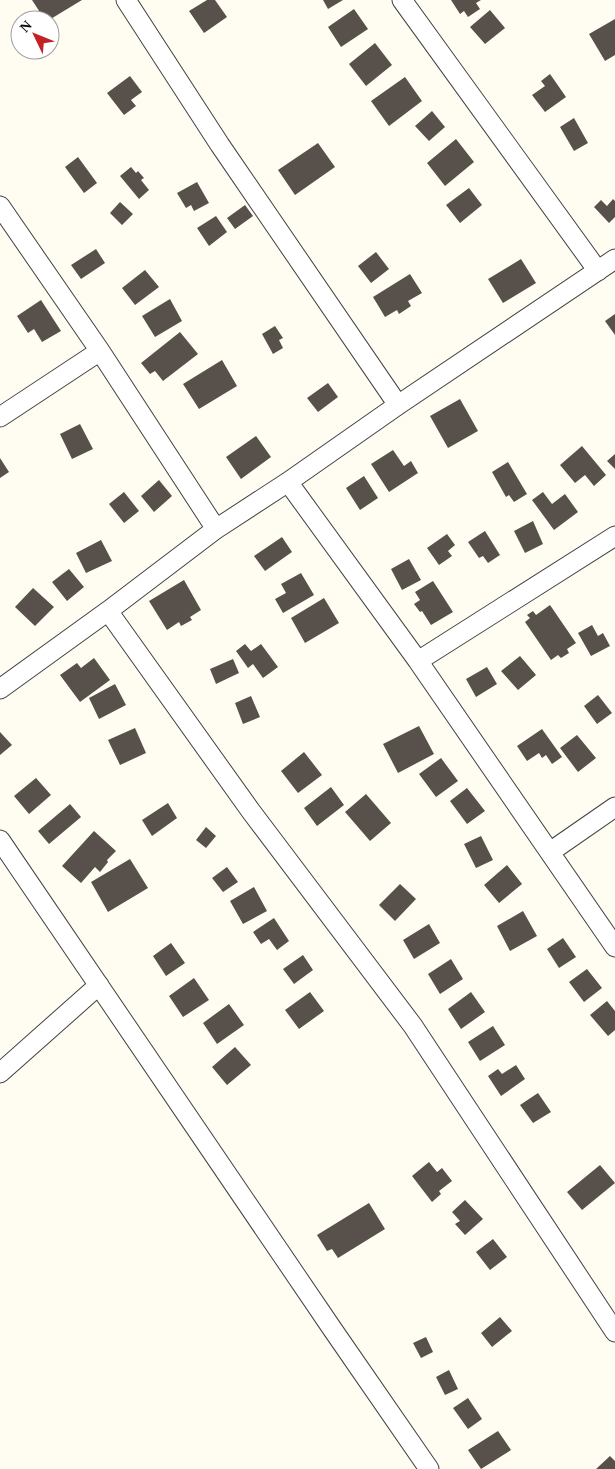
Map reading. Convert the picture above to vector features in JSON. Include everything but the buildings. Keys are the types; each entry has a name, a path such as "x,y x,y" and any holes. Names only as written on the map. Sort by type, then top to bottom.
{"street":[{"path":"126,0 220,145 398,405"},
{"path":"402,0 598,270"},
{"path":"0,206 100,352 216,529"},
{"path":"0,689 108,611 216,529 615,259"},
{"path":"0,416 100,352"},
{"path":"288,482 418,661 615,947"},
{"path":"418,661 615,536"},
{"path":"108,611 250,810 413,1026 615,1332"},
{"path":"550,852 615,807"},
{"path":"0,840 429,1469"},
{"path":"0,1073 99,985"}]}
